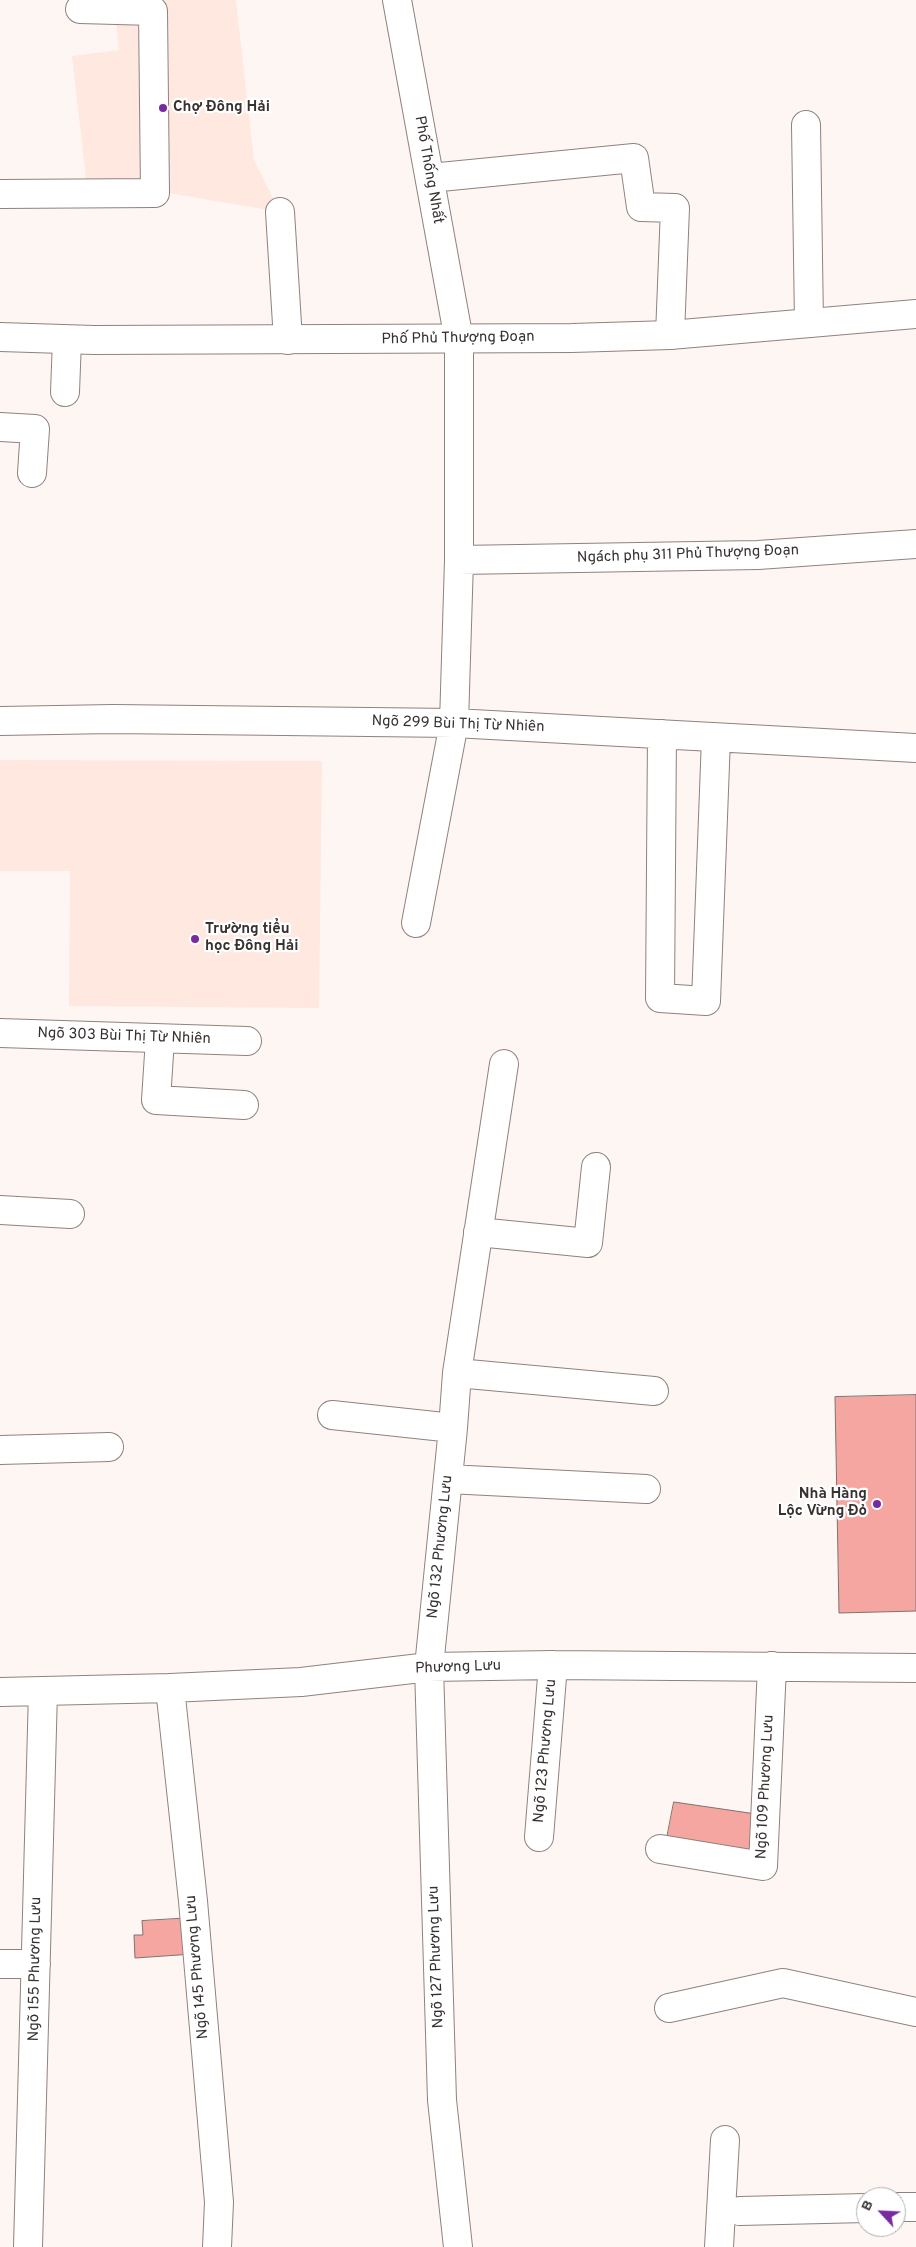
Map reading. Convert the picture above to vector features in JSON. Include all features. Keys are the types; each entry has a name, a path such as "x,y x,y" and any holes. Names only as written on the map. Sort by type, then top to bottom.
{"street":[{"name":"Phố Thống Nhất","path":"397,0 460,340 459,560 454,723 416,923"},
{"path":"0,194 155,193 153,11 80,9"},
{"path":"806,124 809,323"},
{"path":"430,178 634,158 641,207 675,208 670,335"},
{"path":"280,212 288,340"},
{"name":"Phố Phủ Thượng Đoạn","path":"0,337 67,340 460,340 670,335 916,314"},
{"path":"65,392 67,340"},
{"path":"0,427 35,429 32,473"},
{"name":"Ngách phụ 311 Phủ Thượng Đoạn","path":"459,560 758,555 916,544"},
{"name":"Ngõ 299 Bùi Thị Từ Nhiên","path":"0,721 123,720 454,723 916,748"},
{"path":"662,734 660,998 706,1001 716,738"},
{"name":"Ngõ 303 Bùi Thị Từ Nhiên","path":"0,1033 247,1042"},
{"path":"160,1039 156,1100 244,1105"},
{"name":"Ngõ 132 Phương Lưu","path":"429,1667 454,1428 456,1373 504,1064"},
{"path":"478,1232 588,1243 596,1167"},
{"path":"0,1210 70,1214"},
{"path":"456,1373 654,1391"},
{"path":"332,1415 454,1428"},
{"path":"0,1450 109,1447"},
{"path":"448,1479 646,1489"},
{"name":"Ngõ 123 Phương Lưu","path":"539,1837 553,1666"},
{"name":"Phương Lưu","path":"0,1692 170,1688 301,1682 429,1667 772,1666 916,1668"},
{"name":"Ngõ 109 Phương Lưu","path":"660,1849 764,1866 772,1666"},
{"name":"Ngõ 127 Phương Lưu","path":"429,1667 442,2100 458,2247"},
{"name":"Ngõ 145 Phương Lưu","path":"170,1688 193,1902 219,2202 218,2247"},
{"name":"Ngõ 155 Phương Lưu","path":"28,2247 43,1691"},
{"path":"0,1964 36,1964"},
{"path":"669,2008 784,1983 916,2012"},
{"path":"719,2247 726,2140"},
{"path":"740,2211 856,2208"}],"shaded area":[{"name":"Chợ Đông Hải","path":"114,0 236,0 254,160 280,212 86,179 72,56 119,50"},
{"name":"Trường tiểu học Đông Hải","path":"0,760 322,761 319,1008 69,1006 70,871 0,871"}],"building":[{"name":"Nhà Hàng Lộc Vừng Đỏ","path":"916,1395 916,1611 839,1613 835,1397"},
{"path":"674,1802 756,1814 750,1851 667,1838"},
{"path":"192,1918 193,1954 135,1958 134,1935 143,1935 142,1921"}],"place":[{"name":"Chợ Đông Hải","path":"163,108"},
{"name":"Trường tiểu học Đông Hải","path":"195,939"},
{"name":"Nhà Hàng Lộc Vừng Đỏ","path":"877,1504"}]}
